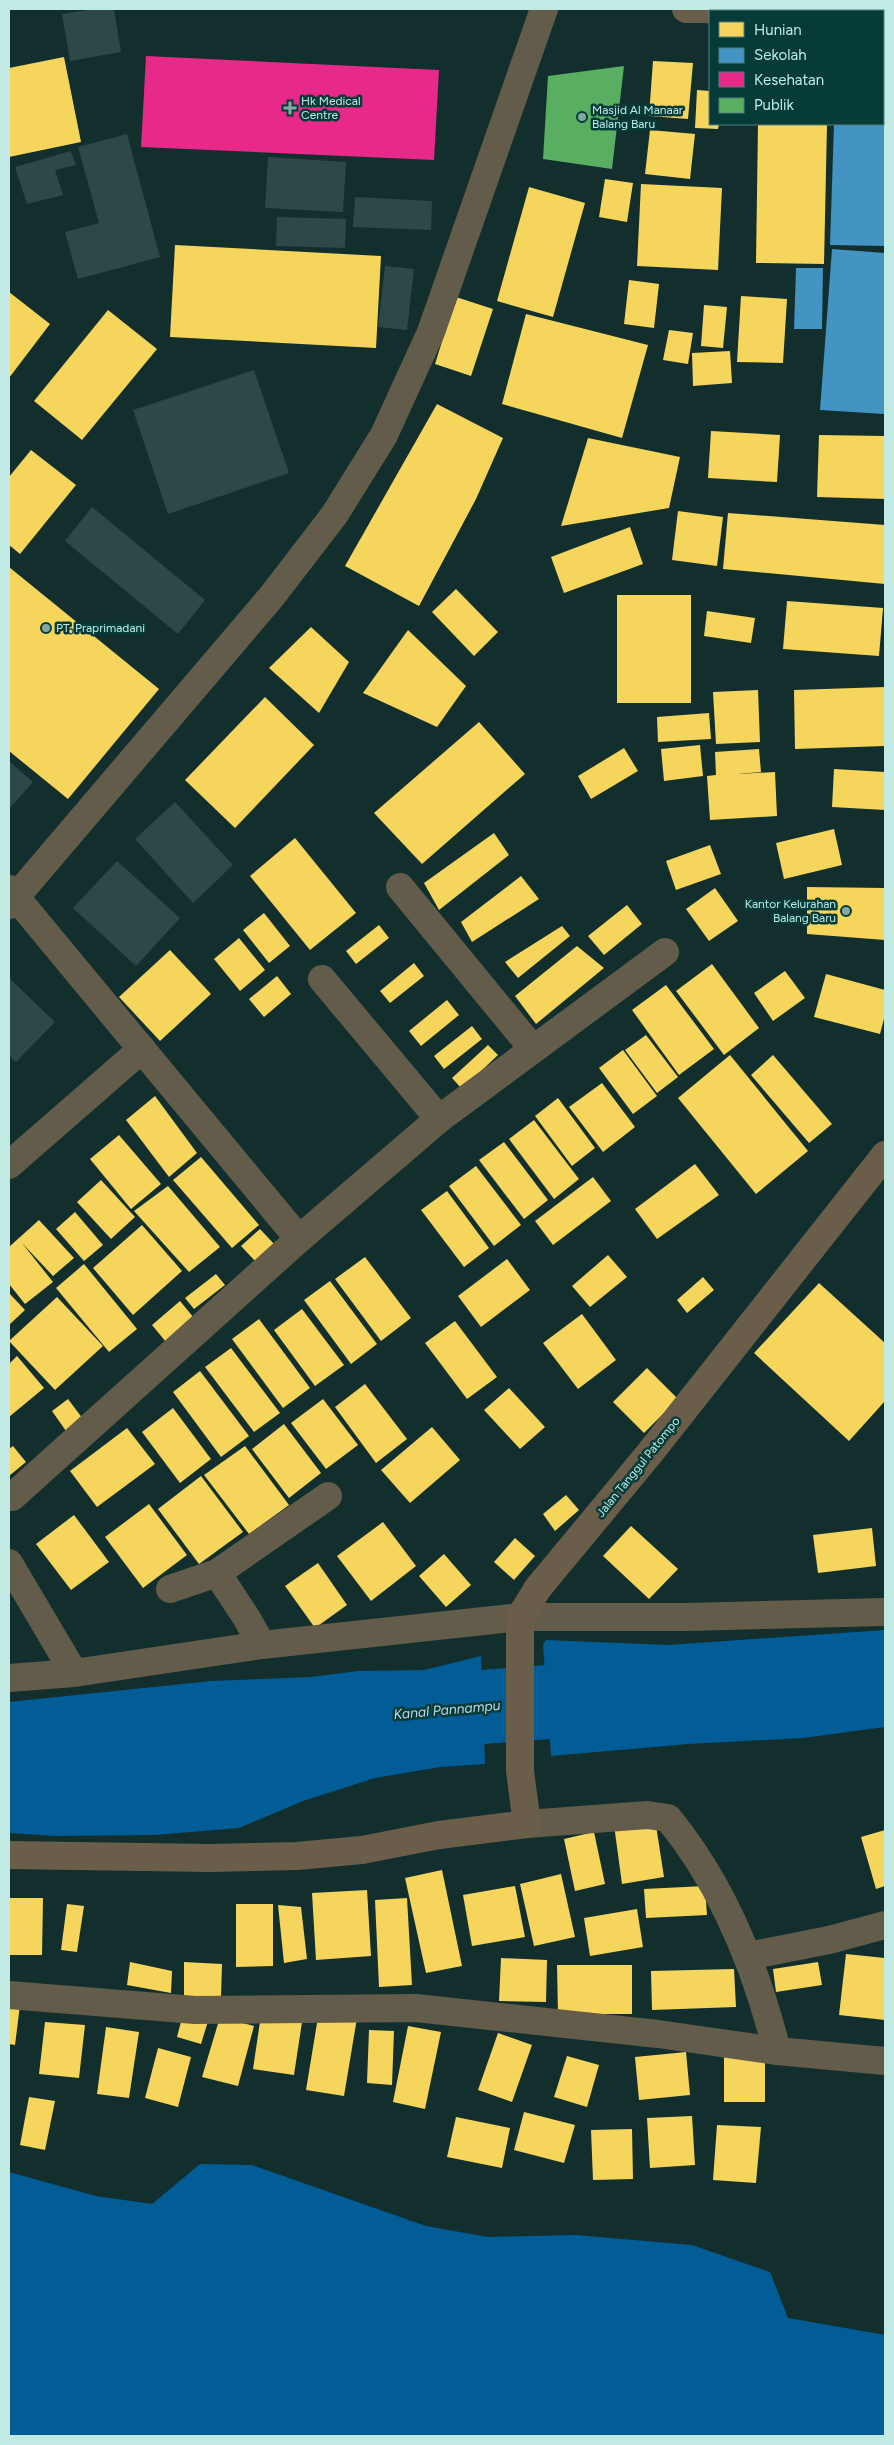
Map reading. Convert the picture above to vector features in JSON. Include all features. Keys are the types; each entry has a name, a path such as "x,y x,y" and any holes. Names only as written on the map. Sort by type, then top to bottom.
{"street":[{"path":"300,1239 142,1049 11,896 272,596 335,514 384,435 430,332 544,9"},
{"path":"686,9 885,10"},
{"path":"400,887 533,1049"},
{"path":"12,1497 300,1239 439,1120 665,952"},
{"path":"322,979 439,1120"},
{"path":"9,1165 142,1049"},
{"name":"Jalan Tanggul Patompo","path":"520,1623 538,1588 649,1454 885,1155"},
{"path":"170,1589 217,1573 328,1496"},
{"path":"9,1564 74,1673"},
{"path":"217,1573 246,1617 262,1646"},
{"path":"9,1678 74,1673 262,1646 520,1623 885,1612"},
{"path":"520,1623 520,1771 527,1824"},
{"path":"9,1855 209,1858 297,1856 362,1850 439,1835 527,1824 646,1816 668,1818 701,1862 748,1956 765,2004 777,2050"},
{"path":"748,1956 829,1940 885,1925"},
{"path":"9,1995 195,2010 416,2008 885,2061"}],"water":[{"path":"885,1630 885,1727 803,1738 688,1744 551,1756 543,1645 546,1640 668,1645"},
{"path":"481,1656 485,1764 440,1767 375,1778 303,1801 239,1828 155,1835 55,1836 9,1833 9,1702 211,1681 311,1677 358,1671 424,1670"},
{"path":"200,2164 252,2165 426,2226 488,2237 575,2235 692,2245 770,2272 788,2318 885,2335 885,2436 9,2436 9,2172 96,2196 152,2204"}],"building: Hunian":[{"path":"64,57 81,142 9,157 9,68"},
{"path":"653,61 693,63 688,119 649,116"},
{"path":"697,90 709,91 709,125 719,125 718,129 695,128"},
{"path":"758,125 827,125 824,264 756,263"},
{"path":"650,130 695,134 690,179 645,174"},
{"path":"605,179 633,183 627,222 599,217"},
{"path":"641,184 722,188 718,270 637,266"},
{"path":"529,187 585,203 553,317 497,301"},
{"path":"175,245 381,256 376,348 170,337"},
{"path":"629,280 659,284 654,328 624,324"},
{"path":"9,292 50,324 9,378"},
{"path":"741,296 787,299 783,363 737,362"},
{"path":"456,297 493,309 471,376 435,364"},
{"path":"704,305 727,307 723,348 701,346"},
{"path":"108,310 157,349 82,440 34,401"},
{"path":"526,314 648,345 622,438 502,404"},
{"path":"669,330 693,333 688,364 663,360"},
{"path":"730,351 732,383 693,386 692,353"},
{"path":"437,404 503,438 476,499 419,606 345,566"},
{"path":"711,431 780,435 777,482 708,478"},
{"path":"819,435 885,436 885,499 817,497"},
{"path":"588,438 680,457 669,508 561,526"},
{"path":"31,450 76,485 20,554 9,545 9,477"},
{"path":"678,511 723,517 717,566 672,560"},
{"path":"728,513 885,525 885,584 723,569"},
{"path":"630,527 643,564 564,593 551,557"},
{"name":"PT. Praprimadani","path":"9,567 159,689 68,799 9,751"},
{"path":"456,589 498,632 474,656 432,612"},
{"path":"617,595 691,595 691,703 617,703"},
{"path":"787,601 883,608 879,656 783,649"},
{"path":"707,611 755,618 751,643 704,636"},
{"path":"311,627 349,662 319,713 269,668"},
{"path":"408,630 466,686 437,727 363,693"},
{"path":"885,687 885,746 795,749 794,690"},
{"path":"758,690 760,742 716,744 713,692"},
{"path":"265,697 314,745 235,828 185,780"},
{"path":"709,713 711,739 658,742 657,717"},
{"path":"479,722 525,774 422,864 374,813"},
{"path":"700,745 703,776 664,781 661,749"},
{"path":"624,748 638,771 591,799 578,776"},
{"path":"759,749 761,772 738,774 775,772 777,816 710,820 707,776 716,775 715,752"},
{"path":"834,769 885,772 885,810 832,807"},
{"path":"834,829 842,865 784,879 776,843"},
{"path":"494,833 509,855 439,910 424,883"},
{"path":"295,838 356,913 310,950 250,876"},
{"path":"710,845 721,874 676,890 666,861"},
{"path":"521,876 539,899 472,942 461,922"},
{"name":"Kantor Kelurahan Balang Baru","path":"807,887 885,888 885,940 807,934"},
{"path":"715,888 738,921 709,941 686,909"},
{"path":"627,905 642,924 604,955 588,936"},
{"path":"264,913 290,946 269,963 243,930"},
{"path":"379,925 389,938 356,964 346,951"},
{"path":"562,926 570,936 518,978 505,962"},
{"path":"239,938 265,970 240,991 214,959"},
{"path":"577,946 604,968 536,1024 515,996"},
{"path":"170,950 211,994 160,1041 119,997"},
{"path":"414,963 424,976 390,1003 380,991"},
{"path":"712,964 759,1028 724,1055 676,991"},
{"path":"785,971 805,998 773,1021 754,993"},
{"path":"826,974 885,990 885,1015 880,1034 814,1017"},
{"path":"277,976 291,994 264,1017 249,999"},
{"path":"666,985 714,1049 679,1075 632,1010"},
{"path":"447,1000 459,1015 421,1046 409,1031"},
{"path":"472,1026 482,1039 444,1069 434,1056"},
{"path":"646,1035 678,1077 657,1093 625,1050"},
{"path":"488,1045 498,1055 462,1089 452,1078"},
{"path":"623,1050 657,1096 633,1114 599,1068"},
{"path":"730,1055 808,1151 756,1194 678,1098"},
{"path":"773,1055 832,1124 809,1143 751,1075"},
{"path":"602,1083 635,1127 603,1152 569,1107"},
{"path":"155,1096 197,1153 169,1177 126,1120"},
{"path":"558,1098 595,1148 572,1166 535,1116"},
{"path":"534,1120 579,1179 554,1199 509,1139"},
{"path":"119,1135 161,1184 131,1209 90,1159"},
{"path":"504,1142 548,1200 524,1219 479,1160"},
{"path":"201,1157 259,1225 232,1248 173,1180"},
{"path":"695,1164 719,1195 657,1239 635,1209"},
{"path":"476,1166 521,1225 494,1246 449,1186"},
{"path":"593,1177 611,1201 553,1245 535,1221"},
{"path":"101,1180 135,1217 111,1239 77,1202"},
{"path":"168,1186 220,1247 189,1272 134,1211"},
{"path":"447,1191 489,1248 464,1267 421,1210"},
{"path":"75,1212 103,1245 84,1261 56,1229"},
{"path":"39,1220 74,1258 53,1276 22,1243 53,1282 25,1304 9,1284 9,1247"},
{"path":"142,1225 182,1271 133,1315 93,1268"},
{"path":"260,1229 275,1245 256,1262 241,1246"},
{"path":"608,1255 627,1277 590,1307 572,1286"},
{"path":"365,1257 411,1318 381,1341 335,1279"},
{"path":"507,1259 530,1290 481,1327 458,1296"},
{"path":"84,1264 137,1329 109,1352 56,1288"},
{"path":"216,1274 225,1285 194,1309 185,1298"},
{"path":"703,1277 714,1290 687,1313 677,1300"},
{"path":"330,1281 377,1344 351,1364 304,1300"},
{"path":"819,1283 885,1343 885,1401 849,1441 754,1353"},
{"path":"9,1293 25,1310 9,1325"},
{"path":"57,1297 103,1346 55,1390 9,1341"},
{"path":"180,1301 194,1318 166,1342 152,1325"},
{"path":"302,1309 344,1365 315,1386 274,1330"},
{"path":"582,1314 616,1360 578,1389 543,1343"},
{"path":"259,1319 310,1388 283,1408 232,1339"},
{"path":"455,1321 497,1377 467,1399 425,1343"},
{"path":"231,1348 280,1413 254,1432 205,1367"},
{"path":"17,1356 44,1388 9,1417 9,1364"},
{"path":"647,1368 678,1399 644,1433 613,1402"},
{"path":"200,1371 249,1436 221,1457 173,1392"},
{"path":"365,1384 407,1439 376,1463 335,1407"},
{"path":"509,1388 545,1427 520,1449 484,1410"},
{"path":"68,1399 83,1419 66,1431 52,1411"},
{"path":"323,1399 358,1445 326,1469 291,1423"},
{"path":"173,1408 211,1459 180,1483 142,1432"},
{"path":"284,1424 321,1473 289,1498 252,1449"},
{"path":"432,1427 460,1460 410,1503 381,1470"},
{"path":"127,1428 155,1464 97,1507 70,1471"},
{"path":"13,1446 26,1462 9,1476 9,1449"},
{"path":"245,1446 289,1505 249,1534 204,1475"},
{"path":"201,1476 243,1532 199,1564 158,1509"},
{"path":"566,1495 579,1510 555,1531 543,1514"},
{"path":"149,1504 187,1555 143,1588 105,1537"},
{"path":"74,1515 109,1562 71,1590 36,1544"},
{"path":"383,1522 416,1566 371,1601 337,1556"},
{"path":"631,1526 678,1569 649,1599 603,1556"},
{"path":"872,1528 876,1566 818,1573 813,1535"},
{"path":"515,1538 535,1556 514,1580 494,1562"},
{"path":"444,1554 471,1585 446,1607 419,1576"},
{"path":"318,1563 347,1605 315,1628 285,1586"},
{"path":"655,1819 664,1877 622,1884 614,1825"},
{"path":"885,1830 885,1886 876,1889 861,1837"},
{"path":"594,1832 605,1884 575,1891 564,1839"},
{"path":"442,1870 462,1966 426,1973 405,1878"},
{"path":"561,1874 575,1937 534,1946 520,1884"},
{"path":"515,1886 525,1937 472,1946 463,1895"},
{"path":"705,1886 707,1915 646,1918 644,1889"},
{"path":"367,1890 371,1956 316,1960 312,1893"},
{"path":"9,1898 43,1898 42,1955 9,1955"},
{"path":"407,1898 412,1985 379,1987 375,1900"},
{"path":"67,1904 84,1906 77,1952 61,1950"},
{"path":"236,1904 273,1904 273,1966 236,1967"},
{"path":"278,1905 301,1907 307,1959 284,1963"},
{"path":"637,1909 643,1947 590,1956 584,1918"},
{"path":"846,1954 885,1958 885,2020 839,2015"},
{"path":"501,1958 547,1960 546,2002 499,2001"},
{"path":"130,1962 172,1971 171,1993 127,1985"},
{"path":"184,1962 222,1964 221,1998 184,1997"},
{"path":"818,1962 822,1985 776,1992 773,1969"},
{"path":"557,1965 632,1965 632,2014 558,2014"},
{"path":"734,1969 736,2007 652,2010 651,1971"},
{"path":"9,2003 20,2005 15,2045 9,2044"},
{"path":"184,2010 209,2018 201,2044 177,2037"},
{"path":"319,2011 357,2018 344,2096 306,2090"},
{"path":"261,2015 302,2022 294,2075 253,2069"},
{"path":"220,2017 254,2026 238,2086 202,2077"},
{"path":"45,2022 85,2025 79,2078 39,2074"},
{"path":"408,2026 441,2032 425,2109 393,2102"},
{"path":"106,2027 139,2032 129,2098 97,2094"},
{"path":"369,2030 394,2031 392,2085 367,2083"},
{"path":"498,2033 532,2045 512,2102 478,2090"},
{"path":"158,2048 191,2057 178,2107 145,2098"},
{"path":"686,2052 690,2095 639,2100 635,2057"},
{"path":"567,2056 599,2065 587,2107 554,2097"},
{"path":"765,2056 765,2102 724,2102 724,2057"},
{"path":"29,2097 55,2101 45,2150 20,2145"},
{"path":"524,2112 575,2125 564,2163 514,2150"},
{"path":"692,2116 695,2165 650,2168 647,2118"},
{"path":"456,2117 510,2128 502,2168 447,2157"},
{"path":"717,2125 761,2127 756,2183 713,2180"},
{"path":"632,2129 633,2179 593,2180 591,2130"}],"building: Sekolah":[{"path":"884,38 885,38 884,62"},
{"path":"885,94 885,246 830,245 834,125 884,125"},
{"path":"832,249 885,253 884,414 820,410"},
{"path":"796,268 823,268 822,329 794,329"}],"building: Kesehatan":[{"name":"Hk Medical Centre","path":"146,56 439,70 434,160 141,147"}],"building: Publik":[{"name":"Masjid Al Manaar Balang Baru","path":"624,66 612,169 543,159 548,76"}],"building: Lainnya":[{"path":"94,9 114,9 121,52 70,61 62,14"},
{"path":"127,134 160,257 78,279 65,232 99,223 78,147"},
{"path":"71,151 76,165 55,170 63,195 27,204 15,167"},
{"path":"268,157 346,162 343,212 265,208"},
{"path":"355,197 432,201 431,230 353,227"},
{"path":"277,217 346,219 345,248 276,246"},
{"path":"385,266 414,269 407,330 378,327"},
{"path":"254,370 289,473 168,514 133,410"},
{"path":"92,507 205,600 178,634 65,541"},
{"path":"9,761 33,782 9,809"},
{"path":"175,802 233,865 193,903 135,839"},
{"path":"117,861 180,918 136,966 73,908"},
{"path":"9,978 55,1022 16,1062 9,1055"}],"waterway":[{"name":"Kanal Pannampu","path":"382,1715 650,1694"}],"place":[{"name":"Hk Medical Centre","path":"290,108"},
{"name":"Masjid Al Manaar Balang Baru","path":"582,117"},
{"name":"PT. Praprimadani","path":"46,628"},
{"name":"Kantor Kelurahan Balang Baru","path":"846,911"}]}
